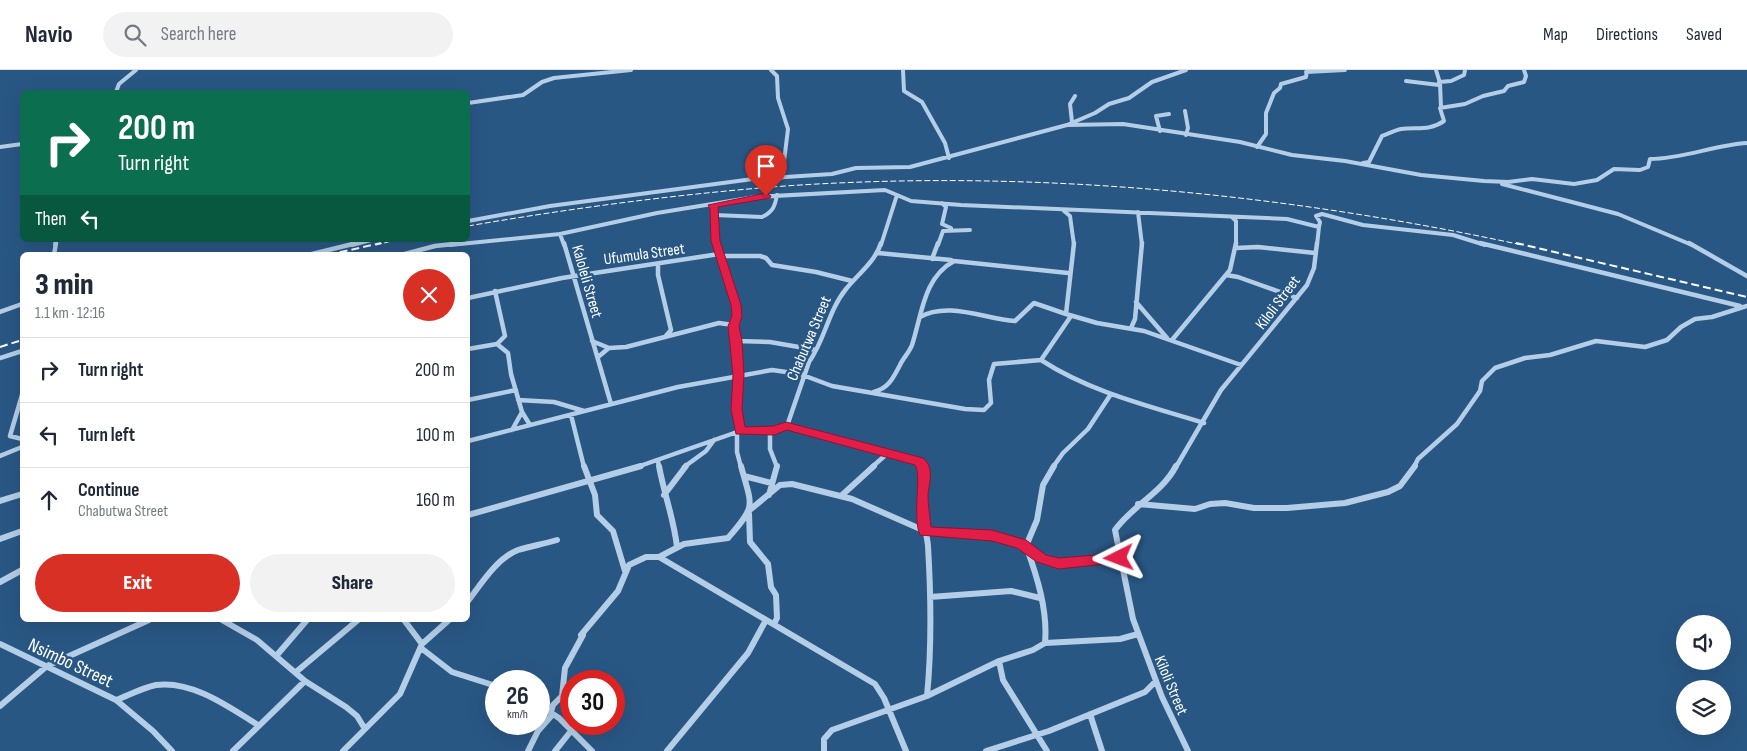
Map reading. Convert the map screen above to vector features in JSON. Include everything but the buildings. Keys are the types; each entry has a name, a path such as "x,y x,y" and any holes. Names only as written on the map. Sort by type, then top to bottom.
{"street":[{"path":"117,90 119,84 136,70"},
{"path":"470,103 523,95 529,92 534,85 553,78 631,70"},
{"path":"771,70 777,76 778,98 788,129 782,178"},
{"path":"903,70 904,91 922,102 924,111 947,149 949,158"},
{"path":"1065,126 1109,104 1126,99 1152,82 1186,70"},
{"path":"1258,146 1266,134 1264,112 1268,101 1281,88 1281,84 1306,77 1307,71 1345,70"},
{"path":"1360,164 1369,162 1382,136 1398,130 1418,130 1444,121 1440,114 1439,84 1436,70"},
{"path":"1406,81 1439,84 1464,75 1465,70"},
{"path":"1441,108 1465,104 1483,96 1504,91 1508,86 1524,82 1526,76 1524,70"},
{"path":"1072,122 1070,104 1076,96"},
{"path":"1185,111 1188,128 1186,135"},
{"path":"1160,131 1156,116 1169,114"},
{"path":"470,221 550,206 753,179 832,174 856,168 910,167 1065,126 1104,123 1258,146 1292,155 1360,164 1421,175 1492,182 1516,182 1532,179 1578,184 1597,180 1614,169 1643,170 1648,167 1650,159 1669,159 1725,144 1747,143"},
{"path":"0,147 20,144"},
{"path":"1492,182 1618,214 1696,246 1747,276"},
{"path":"560,234 658,213 777,195 865,190 891,191 911,201 1062,210 1289,219 1318,227 1320,222 1316,216 1322,214 1363,225 1453,235 1466,240 1745,306"},
{"path":"715,215 749,217 769,215 774,210 777,195"},
{"name":"Chabutwa Street","path":"786,426 806,376 809,362 816,350 831,312 852,281 878,253 897,195"},
{"path":"941,203 946,207 942,224 954,229"},
{"path":"713,205 715,215 714,233 736,305 737,316 733,326 737,341 739,375 737,452 750,495 750,542 768,564 771,587 776,595 777,618 774,624"},
{"path":"1062,210 1070,216 1074,239 1072,262 1068,273 1065,311 1069,315"},
{"path":"1131,328 1134,323 1142,244 1138,212"},
{"path":"1169,340 1232,266 1236,222 1231,217"},
{"name":"Kiloli Street","path":"1188,751 1156,681 1138,634 1114,530 1116,525 1138,504 1167,480 1204,422 1221,390 1297,298 1310,278 1318,227"},
{"path":"932,259 942,231 954,229 970,230"},
{"name":"Kaloleli Street","path":"412,252 435,246 560,234 611,404"},
{"path":"321,252 363,242"},
{"path":"1235,248 1258,247 1315,253"},
{"path":"878,253 1068,273"},
{"name":"Ufumula Street","path":"470,297 572,276 720,255 760,256 766,258 772,265 816,272 852,281"},
{"path":"869,393 885,389 892,383 910,350 923,302 932,282 946,264 954,260"},
{"path":"658,265 658,275 672,330"},
{"path":"1226,275 1238,277 1297,298"},
{"path":"470,348 497,344 505,336 495,291"},
{"path":"1136,302 1169,340"},
{"path":"919,318 927,312 934,311 1015,321 1034,303 1069,315 1131,328 1241,365"},
{"path":"0,312 20,305"},
{"path":"1138,504 1195,509 1210,504 1225,503 1254,508 1287,508 1345,502 1388,492 1400,486 1410,475 1418,459 1457,424 1480,391 1482,381 1493,369 1508,362 1550,356 1596,341 1645,347 1667,340 1682,327 1696,319 1712,317 1745,306"},
{"path":"1041,360 1069,315"},
{"path":"592,341 609,348 626,347 719,323 733,326"},
{"path":"672,330 683,333"},
{"path":"665,337 672,330"},
{"path":"737,341 796,345 816,350"},
{"path":"497,344 508,353 518,400 522,412 530,425"},
{"path":"598,357 609,348"},
{"path":"0,358 20,352"},
{"path":"470,440 611,404 739,375 781,370 806,376 832,386 965,409 984,410 991,403 989,380 994,364 999,362 1025,363 1041,360 1058,371 1111,394 1204,422"},
{"path":"470,400 516,390"},
{"path":"1045,642 1046,632 1038,580 1026,546 1037,520 1043,485 1049,472 1063,453 1088,429 1111,394"},
{"path":"518,400 554,402 587,411"},
{"path":"20,402 10,436 20,438"},
{"path":"512,430 522,412"},
{"path":"571,415 588,480 595,495 597,515 613,531 625,572"},
{"path":"470,514 658,461 738,432 770,431 786,426 919,462 923,465 925,474 922,501 928,543 930,597 930,664 927,696"},
{"path":"769,495 777,467 770,449 770,431"},
{"path":"664,495 684,467 706,451 714,440"},
{"path":"0,456 20,448"},
{"path":"840,497 848,492 856,480 878,465 888,454"},
{"path":"658,461 664,495 672,512 675,548 673,565"},
{"path":"744,476 771,484"},
{"path":"528,751 538,731 552,713 554,705 562,696 565,668 582,635 614,596 630,565 640,559 659,556 675,548 728,538 750,511 776,488 786,484 852,499 925,531 992,536 1026,546 1042,559 1059,564 1119,558"},
{"path":"0,501 20,495"},
{"path":"0,539 20,532"},
{"path":"470,599 501,564 516,552 558,540"},
{"path":"659,556 682,572 746,606 766,620 869,680 881,692 906,751"},
{"path":"0,582 20,571"},
{"path":"930,597 1006,591 1040,598"},
{"path":"667,751 748,654 766,620"},
{"path":"0,706 46,666 145,622"},
{"path":"224,622 228,626 257,640 305,681 346,707 357,716 365,729"},
{"path":"276,655 304,622"},
{"path":"296,672 340,632 355,622"},
{"path":"405,622 421,646 452,672 485,682"},
{"path":"343,751 400,694 421,646 447,622"},
{"path":"824,751 822,744 828,732 927,696 999,661 1034,650 1045,642 1120,638 1138,634"},
{"name":"Nsimbo Street","path":"0,644 116,700 153,731 172,751"},
{"path":"999,661 1003,680 1047,751"},
{"path":"233,751 305,681"},
{"path":"986,751 1038,735 1145,692 1156,681"},
{"path":"116,700 157,685 170,685 223,705 258,726"},
{"path":"552,713 560,720"},
{"path":"1090,714 1102,751"},
{"path":"556,751 567,735"},
{"path":"576,735 592,751"}],"railway":[{"path":"470,226 626,202 745,189 878,182 970,181 1063,183 1248,199 1340,211 1522,245"},
{"path":"376,245 388,242"},
{"path":"341,252 381,243"},
{"path":"1516,243 1747,297"},
{"path":"0,347 20,341"}],"route":[{"path":"766,196 713,205 715,209 714,233 736,305 737,316 733,326 736,331 737,341 739,384 737,409 740,431 770,431 786,426 919,462 923,465 925,474 922,508 925,531 992,536 1026,546 1042,559 1059,564 1119,558"}]}
